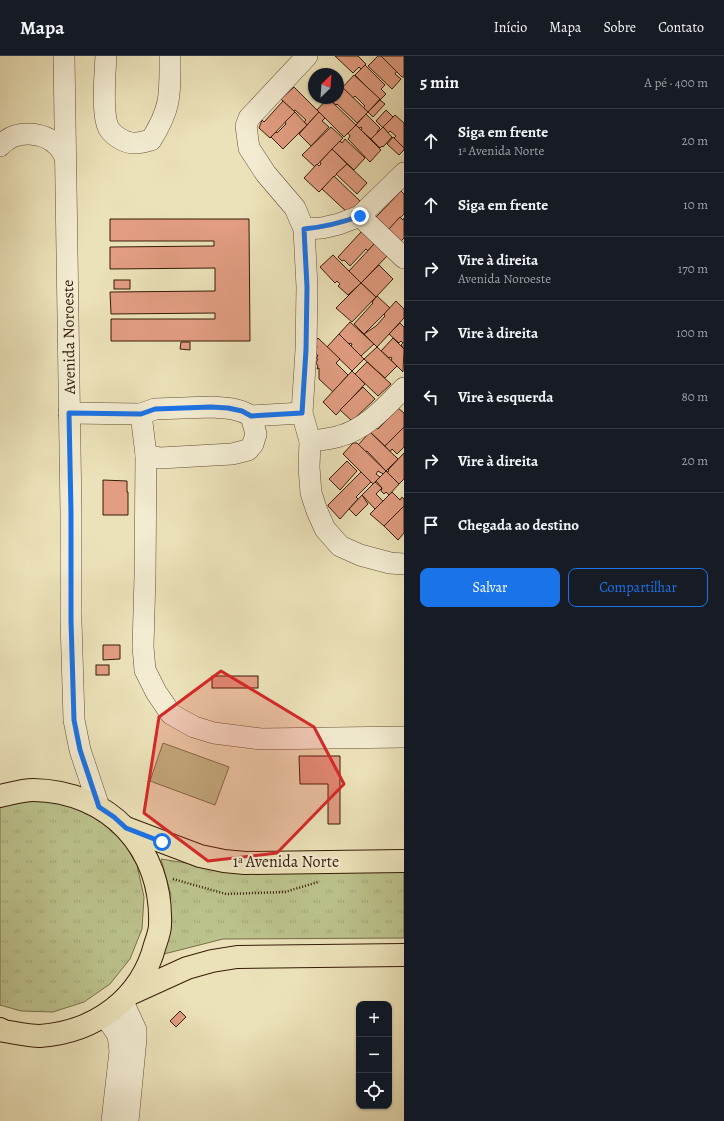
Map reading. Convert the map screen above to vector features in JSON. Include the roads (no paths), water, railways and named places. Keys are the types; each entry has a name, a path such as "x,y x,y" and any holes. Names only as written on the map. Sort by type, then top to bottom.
{"main road":[{"path":"0,796 32,790 66,794 99,807 114,817 126,828 147,857 158,889 160,926 151,961 127,998"},
{"name":"1ᵃ Avenida Norte","path":"126,828 188,852 224,861 245,863 404,861"},
{"path":"0,1029 4,1031 39,1036 74,1031 105,1016 127,998 187,968 212,961 237,957 404,955"}],"street":[{"name":"Avenida Noroeste","path":"64,56 71,513 71,628 74,720 80,750 99,807"},
{"path":"106,56 105,112 107,126 113,134 128,143 152,140 161,126 168,107 170,93 170,56"},
{"path":"307,56 248,118 246,126 249,148 266,174 294,208 304,229 307,311 302,413 310,441 309,467 311,493 325,529 340,546 360,556 390,563 404,564"},
{"path":"0,146 13,137 25,133 37,134 49,139 58,146 65,157"},
{"path":"304,229 322,228 339,224 360,216 404,173"},
{"path":"360,216 404,258"},
{"path":"310,441 341,436 360,427 401,396"},
{"path":"69,413 141,414 155,409 211,407 242,411 251,416 302,413"},
{"path":"141,414 146,455 145,576 142,647 145,670 156,692 172,714 194,727 214,733 261,739 404,737"},
{"path":"146,455 160,458 232,454 248,450 253,444 256,434 251,416"},
{"path":"127,998 136,1030 128,1121"},
{"path":"105,1016 118,1035 120,1050 112,1121"}]}
